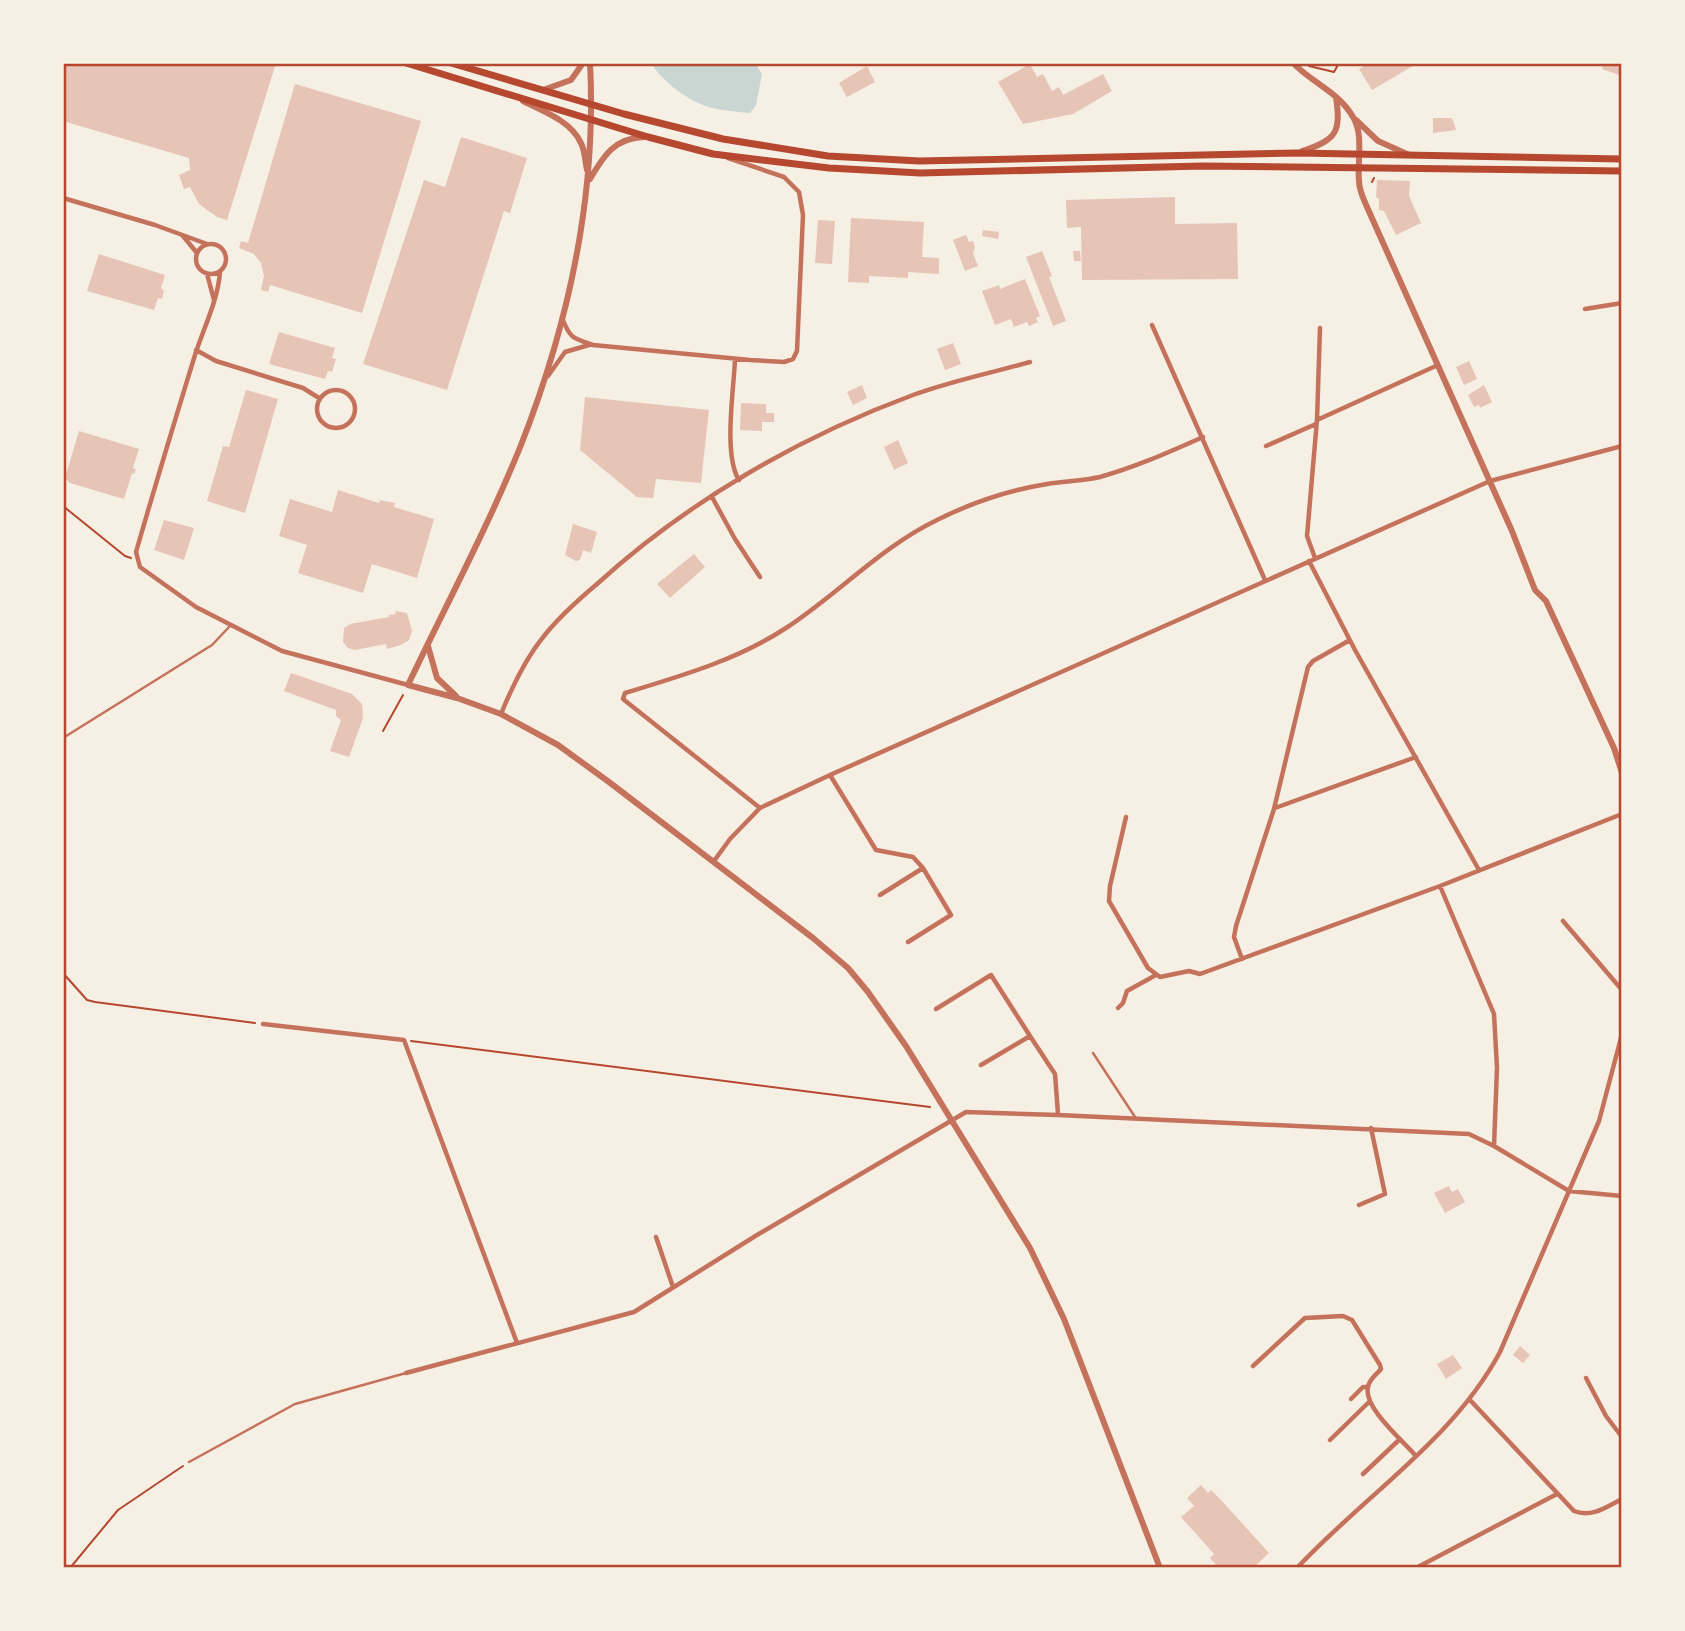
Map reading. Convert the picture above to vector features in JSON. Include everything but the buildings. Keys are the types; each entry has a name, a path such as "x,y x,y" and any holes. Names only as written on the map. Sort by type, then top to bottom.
{"main road":[{"path":"406,63 648,137 713,153 829,168 920,173 1203,166 1622,171"},
{"path":"451,63 592,105 723,139 828,156 919,161 1298,153 1622,159"}],"street":[{"path":"542,90 571,80 583,63"},
{"path":"408,685 496,503 521,445 543,382 579,245 589,180 592,105 590,63"},
{"path":"1293,63 1336,97 1378,141 1407,154"},
{"path":"1298,153 1317,147 1335,133 1339,120 1336,97"},
{"path":"518,98 559,120 575,133 582,144 589,180"},
{"path":"1355,119 1358,131 1360,190 1490,481 1535,590 1546,601 1609,737 1622,773"},
{"path":"589,180 611,147 626,140 648,137"},
{"path":"543,382 565,352 576,347 593,345 735,359 784,362 793,359 797,351 803,215 799,192 784,177 713,153"},
{"path":"63,198 207,244 217,244 226,253 227,261 220,272 219,290 196,350 136,552 140,567 196,607 282,651 457,698 500,714 558,746 714,861 848,968 885,1013 1030,1248 1064,1319 1160,1568"},
{"path":"182,235 197,253"},
{"path":"207,244 197,253 196,258 199,268 207,274 214,300"},
{"path":"207,274 220,272"},
{"path":"1585,309 1622,303"},
{"path":"562,317 568,334 593,345"},
{"path":"1152,325 1265,580"},
{"path":"1315,558 1307,537 1320,328"},
{"path":"196,350 216,361 303,387 319,398"},
{"path":"735,359 730,447 732,464 739,480"},
{"path":"500,714 525,663 543,636 564,614 634,552 739,480 821,436 885,406 951,383 1030,362"},
{"path":"1266,446 1438,365"},
{"path":"330,390 342,390 350,395 355,403 354,417 342,427 329,427 318,417 319,398 330,390"},
{"path":"760,808 623,699 625,694 720,663 768,639 899,542 939,519 975,504 1019,491 1097,478 1138,466 1203,437"},
{"path":"714,861 730,839 760,808 831,775 1490,481 1622,446"},
{"path":"712,498 760,577"},
{"path":"1309,561 1350,640 1479,870"},
{"path":"1242,959 1234,937 1236,926 1274,808 1308,667 1313,661 1350,640"},
{"path":"428,645 437,678 457,698"},
{"path":"1274,808 1416,757"},
{"path":"831,775 876,850 913,857 923,868 951,915 908,942"},
{"path":"1126,817 1109,901 1148,968 1156,975 1165,977 1189,971 1200,974 1440,886 1622,814"},
{"path":"880,895 923,868"},
{"path":"1440,886 1494,1014 1497,1068 1494,1146"},
{"path":"1563,921 1622,990"},
{"path":"936,1009 991,975 1055,1074 1058,1115"},
{"path":"1118,1008 1124,1003 1128,991 1156,975"},
{"path":"263,1024 404,1040 517,1343"},
{"path":"1297,1568 1471,1399 1500,1352 1599,1121 1622,1034"},
{"path":"981,1065 1030,1036"},
{"path":"406,1373 625,1316 966,1112 1469,1134 1569,1191 1622,1196"},
{"path":"1359,1205 1385,1194 1371,1128"},
{"path":"656,1237 673,1287"},
{"path":"1253,1366 1305,1318 1343,1316 1357,1326 1380,1365 1381,1369 1367,1387 1369,1402 1415,1455"},
{"path":"1586,1378 1606,1416 1622,1437"},
{"path":"1351,1399 1363,1387 1367,1387"},
{"path":"1471,1399 1574,1511 1592,1514 1622,1499"},
{"path":"1330,1440 1369,1402"},
{"path":"1363,1474 1400,1439"},
{"path":"1416,1568 1557,1493"}],"lane":[{"path":"63,738 212,645 230,626"},
{"path":"1093,1053 1136,1119"},
{"path":"189,1462 295,1404 406,1373"}],"path":[{"path":"1302,64 1334,72 1339,63"},
{"path":"1372,182 1374,178"},
{"path":"63,506 125,556 136,560"},
{"path":"383,732 403,695"},
{"path":"63,973 87,1000 263,1024"},
{"path":"404,1040 930,1107"},
{"path":"70,1568 118,1510 189,1462"}],"shaded area":[{"path":"651,63 755,63 762,74 756,105 750,113 701,104 673,87"}]}
